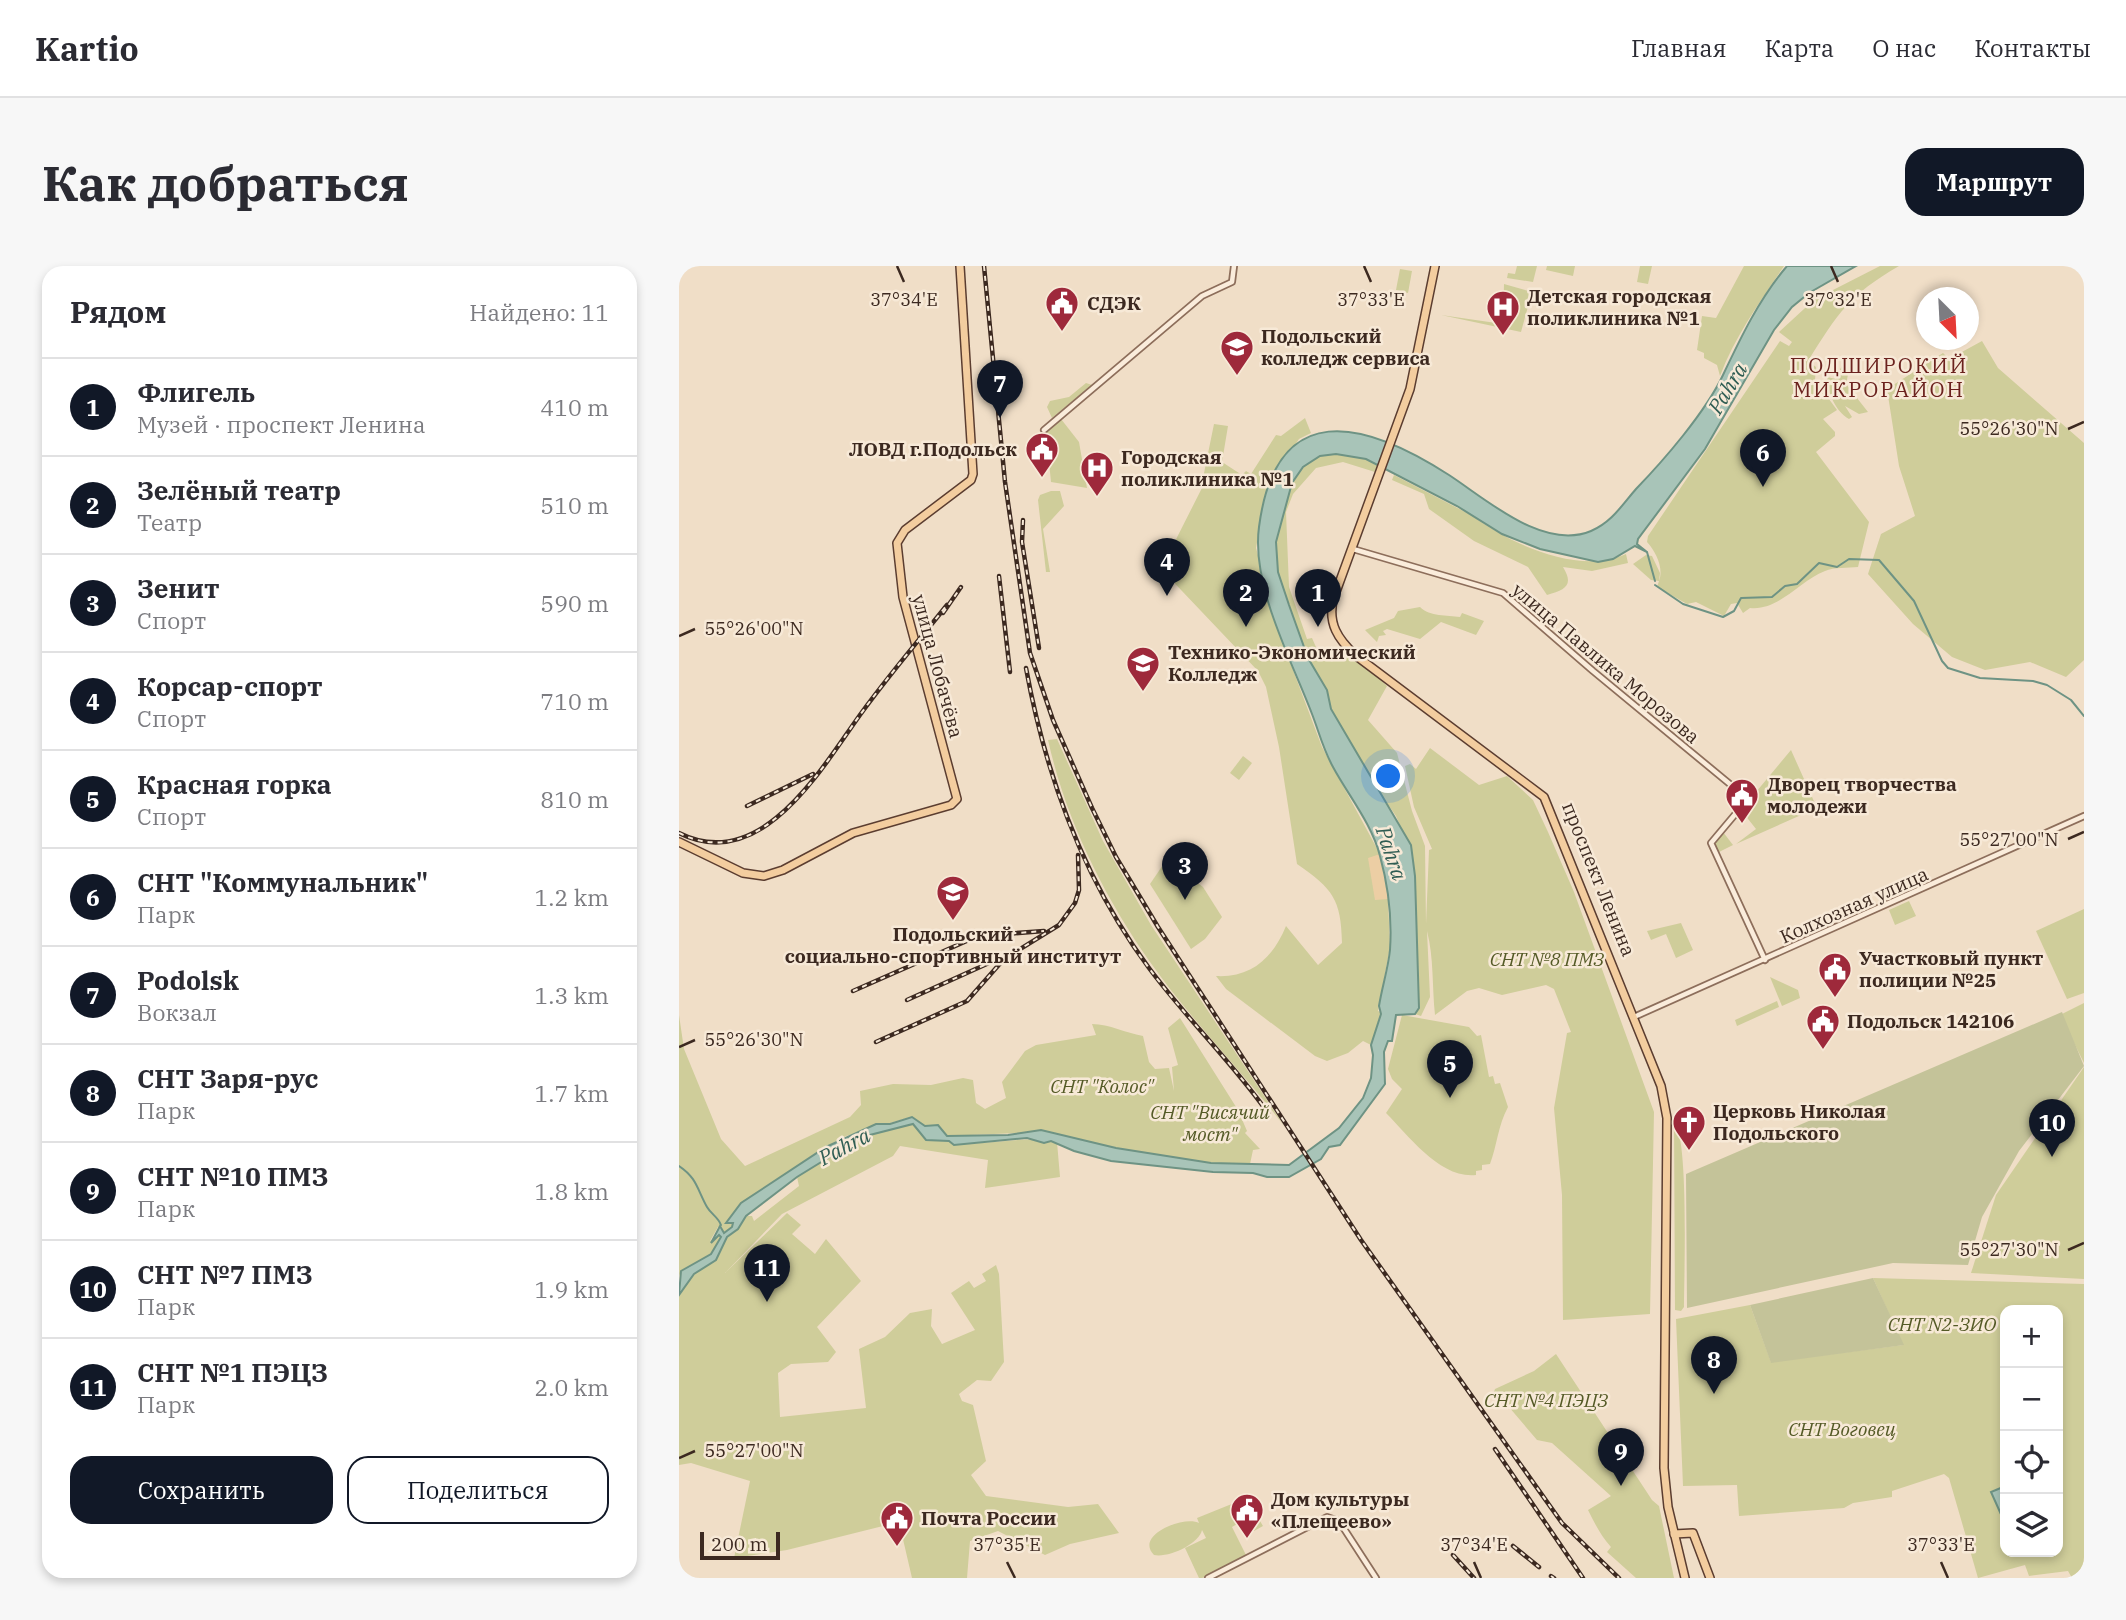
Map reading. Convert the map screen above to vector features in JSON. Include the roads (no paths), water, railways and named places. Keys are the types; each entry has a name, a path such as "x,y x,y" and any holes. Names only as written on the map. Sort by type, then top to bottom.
{"main road":[{"name":"улица Лобачёва","path":"679,842 743,873 764,876 783,870 853,833 955,802 957,796 903,597 899,536 971,480 973,474 960,266"},
{"name":"проспект Ленина","path":"1435,266 1405,413 1331,609 1332,622 1339,638 1355,655 1544,797 1635,1017 1666,1105 1667,1320 1664,1468 1687,1578"},
{"path":"1676,1534 1693,1533 1710,1578"}],"street":[{"path":"1044,430 1202,296 1232,282 1234,266"},
{"name":"улица Павлика Морозова","path":"1355,549 1503,593 1748,799 1711,843 1765,960"},
{"name":"Колхозная улица","path":"1635,1017 2084,817"},
{"path":"1208,1578 1323,1518 1335,1517 1376,1578"}],"water":[{"name":"Pahra","path":"1787,266 1856,266 1809,293 1792,307 1774,330 1705,449 1638,539 1637,544 1647,552 1635,546 1613,559 1598,562 1540,549 1502,534 1457,506 1366,459 1336,454 1320,456 1303,467 1292,483 1276,542 1278,572 1308,658 1327,690 1331,709 1411,845 1415,876 1419,1008 1415,1014 1396,1015 1392,1041 1388,1041 1384,1052 1385,1084 1340,1145 1329,1147 1321,1159 1289,1177 1267,1177 1253,1173 1213,1172 1111,1161 1074,1151 1051,1141 1044,1143 1027,1138 954,1145 949,1141 926,1140 913,1124 862,1137 797,1177 746,1216 738,1229 727,1237 716,1260 694,1274 679,1295 681,1271 711,1254 721,1237 719,1235 711,1243 720,1226 724,1233 732,1227 733,1223 726,1223 741,1203 826,1147 876,1124 890,1124 912,1117 925,1126 938,1125 947,1136 1008,1135 1041,1130 1116,1148 1211,1163 1289,1165 1339,1128 1363,1098 1371,1078 1371,1045 1381,1014 1379,1006 1390,950 1389,903 1376,844 1366,821 1326,754 1275,622 1261,573 1259,527 1269,485 1284,456 1304,439 1329,432 1356,433 1386,442 1417,456 1516,520 1535,528 1554,534 1573,535 1591,531 1616,513 1695,420 1715,390 1759,305"},
{"path":"2000,1488 2000,1512 1991,1492"}],"waterway":[{"path":"1647,552 1655,581"},
{"path":"1655,585 1683,604 1723,617 1734,611 1741,598 1772,597 1785,586 1797,584 1819,563 1837,567 1849,559 1879,560 1914,601 1942,661 1948,668 1980,678 2033,681 2047,685 2071,700 2084,716"},
{"path":"679,1166 693,1180 707,1207 721,1225"}],"railway":[{"path":"984,266 1005,482 1030,653 1053,720 1092,808 1116,857 1158,927 1361,1240 1562,1523 1619,1578"},
{"path":"1023,520 1022,542 1039,648"},
{"path":"999,576 1010,672"},
{"path":"943,613 961,587"},
{"path":"679,833 708,842 734,840 759,830 782,813 823,768 877,692 947,605"},
{"path":"1026,668 1034,709 1056,787 1086,863 1105,899 1149,968 1268,1113"},
{"path":"747,806 813,774"},
{"path":"876,1042 967,1001 1004,959 1059,925 1075,903 1079,890 1078,855"},
{"path":"853,991 978,936 1044,931"},
{"path":"907,1000 1000,958"},
{"path":"1495,1449 1583,1578"},
{"path":"1513,1546 1539,1567"},
{"path":"1453,1555 1474,1578"}],"place":[{"name":"СДЭК","path":"1062,333"},
{"name":"Детская городская поликлиника №1","path":"1503,337"},
{"name":"Подольский колледж сервиса","path":"1237,377"},
{"name":"Podolsk","path":"1000,418"},
{"name":"ЛОВД г.Подольск","path":"1042,479"},
{"name":"СНТ \"Коммунальник\"","path":"1763,487"},
{"name":"Городская поликлиника №1","path":"1097,498"},
{"name":"Корсар-спорт","path":"1167,596"},
{"name":"Зелёный театр","path":"1246,627"},
{"name":"Флигель","path":"1318,627"},
{"name":"Технико-Экономический Колледж","path":"1143,693"},
{"name":"Дворец творчества молодежи","path":"1742,825"},
{"name":"Зенит","path":"1185,900"},
{"name":"Подольский социально-спортивный институт","path":"953,922"},
{"name":"Участковый пункт полиции №25","path":"1835,999"},
{"name":"Подольск 142106","path":"1823,1051"},
{"name":"Красная горка","path":"1450,1098"},
{"name":"Церковь Николая Подольского","path":"1689,1152"},
{"name":"СНТ №7 ПМЗ","path":"2052,1157"},
{"name":"СНТ №1 ПЭЦЗ","path":"767,1302"},
{"name":"СНТ Заря-рус","path":"1714,1394"},
{"name":"СНТ №10 ПМЗ","path":"1621,1486"},
{"name":"Дом культуры «Плещеево»","path":"1247,1540"},
{"name":"Почта России","path":"897,1548"}],"district":[{"name":"ПОДШИРОКИЙ МИКРОРАЙОН","path":"1879,377"}],"park label":[{"name":"СНТ №8 ПМЗ","path":"1547,959"},
{"name":"СНТ \"Колос\"","path":"1102,1086"},
{"name":"СНТ \"Висячий мост\"","path":"1210,1123"},
{"name":"СНТ N2-ЗИО","path":"1942,1324"},
{"name":"СНТ №4 ПЭЦЗ","path":"1546,1400"},
{"name":"СНТ Воговец","path":"1842,1429"}]}
